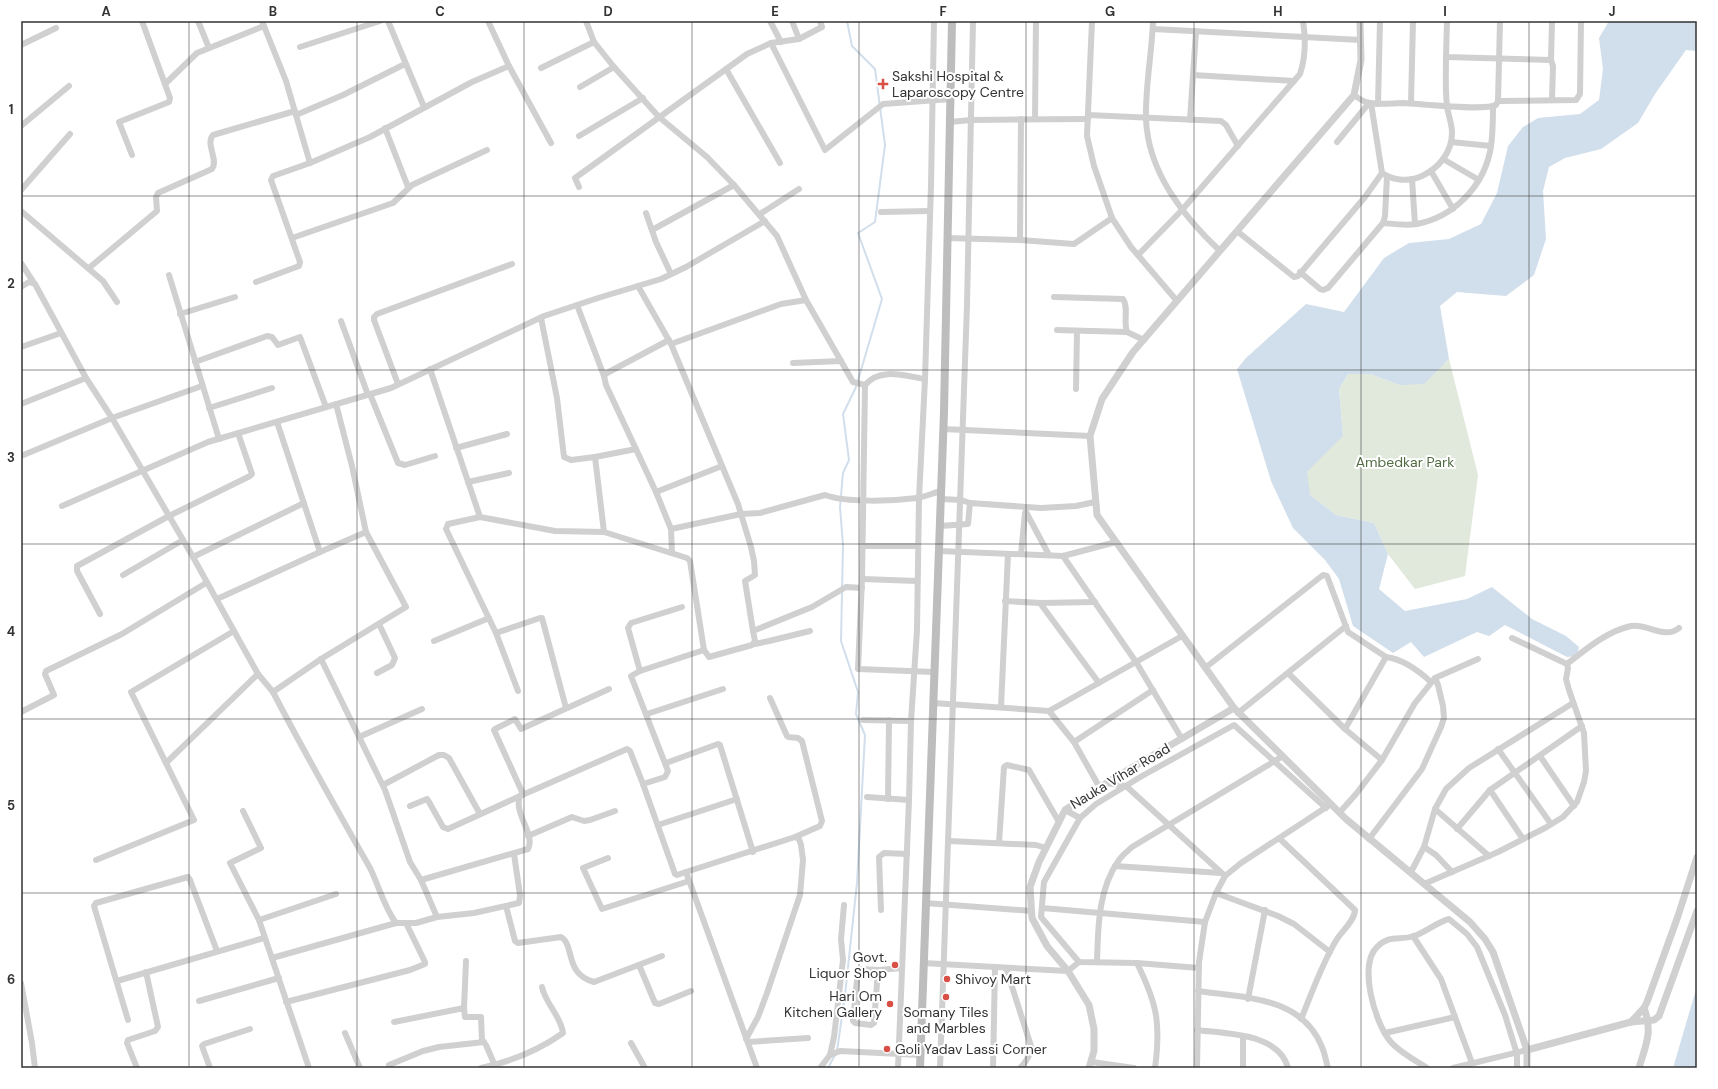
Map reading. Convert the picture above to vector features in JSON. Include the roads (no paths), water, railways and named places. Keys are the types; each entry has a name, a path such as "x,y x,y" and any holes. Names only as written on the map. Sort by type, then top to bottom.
{"main road":[{"path":"920,1068 941,495 952,21"}],"street":[{"path":"132,155 119,122 169,102 170,98 142,21"},
{"path":"198,21 209,48"},
{"path":"300,47 380,21"},
{"path":"388,21 424,107"},
{"path":"488,21 509,66 551,143"},
{"path":"586,21 594,42 614,67 659,117 707,157 760,214 777,236 806,300 853,382 863,384 883,373 925,379"},
{"path":"770,21 781,42"},
{"path":"792,21 800,39"},
{"path":"580,187 575,178 747,54 771,43 800,39 822,27 820,21"},
{"path":"898,1068 914,671 919,498 925,379 934,21"},
{"path":"940,1068 961,500 969,238 973,21"},
{"path":"1035,119 1036,21"},
{"path":"1092,21 1087,136 1094,166 1112,218 1138,255 1177,301"},
{"path":"1153,21 1146,118 1148,140 1166,186 1182,210 1201,233 1220,252"},
{"path":"1138,255 1182,210 1300,74 1305,59 1306,37 1304,21"},
{"path":"1329,806 1283,756 1236,710 1097,515 1090,436 1102,399 1133,352 1354,95 1361,60 1360,21"},
{"path":"1300,272 1320,289 1323,290 1328,288 1383,223 1385,216 1384,174 1372,103 1380,21"},
{"path":"1411,103 1413,21"},
{"path":"1384,174 1403,180 1417,178 1431,171 1443,159 1451,142 1452,132 1447,105 1447,21"},
{"path":"1354,95 1372,103 1496,105 1498,100 1500,21"},
{"path":"1552,21 1552,100"},
{"path":"1498,100 1576,100 1579,97 1581,21"},
{"path":"165,84 194,55 263,24 286,81 310,163"},
{"path":"21,45 56,28"},
{"path":"1153,29 1361,40"},
{"path":"1190,120 1196,32"},
{"path":"541,68 594,42"},
{"path":"771,43 825,150 883,104 951,99"},
{"path":"1446,56 1551,60"},
{"path":"89,268 157,211 156,197 158,193 212,169 214,164 210,139 213,135 295,113 342,96 405,64"},
{"path":"256,282 300,264 271,178 370,137 472,82 509,66"},
{"path":"580,87 614,67"},
{"path":"726,69 780,163"},
{"path":"1193,75 1294,81"},
{"path":"21,126 69,86"},
{"path":"579,136 643,98"},
{"path":"1337,142 1372,103"},
{"path":"1383,223 1415,224 1438,218 1453,209 1474,189 1487,163 1491,146 1493,106"},
{"path":"950,122 971,120 1088,117 1221,121 1226,125 1238,146"},
{"path":"1020,240 1021,119"},
{"path":"385,128 408,187"},
{"path":"21,190 70,134"},
{"path":"1451,142 1491,146"},
{"path":"292,238 393,203 408,187 487,150"},
{"path":"1443,159 1479,180"},
{"path":"1431,171 1453,209"},
{"path":"1237,231 1294,276 1298,276 1384,174"},
{"path":"1412,179 1415,224"},
{"path":"652,230 734,185"},
{"path":"760,214 799,189"},
{"path":"21,211 106,284 117,302"},
{"path":"881,212 930,211"},
{"path":"646,213 671,274"},
{"path":"947,238 1020,240 1074,244 1112,218"},
{"path":"62,506 208,442 398,384 541,318 577,305 661,279 765,221"},
{"path":"21,263 34,283 86,378 112,418 193,557 258,674 273,692 310,763 371,870 396,923"},
{"path":"398,384 374,317 377,314 512,264"},
{"path":"169,275 219,439"},
{"path":"21,287 29,282 34,283"},
{"path":"638,286 670,342 741,514 754,561 755,575 745,581 755,644"},
{"path":"180,314 235,297"},
{"path":"1054,297 1123,299 1125,302 1125,328 1127,332"},
{"path":"604,376 607,373 670,342 781,304 806,300"},
{"path":"577,305 604,376 606,386 656,492 671,529 672,553"},
{"path":"541,318 558,398 564,457 571,460 636,449"},
{"path":"341,321 369,394 398,463 405,465 435,456"},
{"path":"1057,330 1127,332 1144,340"},
{"path":"1076,389 1077,331"},
{"path":"21,347 61,333"},
{"path":"195,362 268,336 278,345 300,337 326,407"},
{"path":"793,363 841,361"},
{"path":"430,369 480,517"},
{"path":"21,404 86,378"},
{"path":"863,384 864,500 858,669 934,672"},
{"path":"21,456 112,418 202,386"},
{"path":"209,408 272,388"},
{"path":"273,692 321,659 405,609 406,605 366,532 352,466 336,404"},
{"path":"277,422 320,552"},
{"path":"943,429 1090,436"},
{"path":"100,614 78,571 77,566 169,516 251,475 238,433"},
{"path":"456,448 507,434"},
{"path":"595,457 604,532"},
{"path":"656,492 722,466"},
{"path":"468,482 509,473"},
{"path":"671,529 741,514 760,513 825,495 833,498 864,500 919,498 941,495 970,503 1026,509 1076,506 1095,502"},
{"path":"193,557 304,503"},
{"path":"940,526 968,524 970,503"},
{"path":"1021,554 1026,509"},
{"path":"1026,509 1049,555"},
{"path":"518,691 496,633 446,526 448,524 480,517 555,531 604,532 687,558 690,561 704,650 709,657 810,631"},
{"path":"217,599 366,532"},
{"path":"123,575 183,540"},
{"path":"938,551 1063,556 1116,542"},
{"path":"863,546 918,546"},
{"path":"1001,707 1008,554"},
{"path":"1063,556 1136,662 1182,739"},
{"path":"1205,668 1323,575 1327,576 1348,632 1386,657 1393,658 1421,673 1433,680 1438,685 1443,706 1444,718 1442,727 1422,769 1369,839"},
{"path":"862,579 917,580"},
{"path":"21,712 54,695 45,672 46,670 122,634 206,582"},
{"path":"753,631 812,607 843,589 862,588"},
{"path":"1006,601 1040,603 1095,602"},
{"path":"1040,603 1099,683"},
{"path":"640,671 628,628 629,625 682,607"},
{"path":"434,641 489,618"},
{"path":"496,633 542,618 566,708"},
{"path":"377,673 392,665 395,658 379,624"},
{"path":"1236,710 1288,673 1346,626"},
{"path":"1567,664 1593,644 1624,629 1639,626 1668,633 1675,631 1678,628"},
{"path":"96,860 194,820 130,692 234,631"},
{"path":"933,703 1049,711 1182,636"},
{"path":"1512,638 1567,664"},
{"path":"644,784 666,777 668,771 631,676 640,671 704,650"},
{"path":"1344,728 1386,657"},
{"path":"321,659 383,785 410,862 421,880 437,917"},
{"path":"1340,812 1382,760 1415,703 1433,680 1478,659"},
{"path":"1424,884 1524,839 1563,817 1574,806 1584,782 1586,771 1584,733 1566,679 1568,668 1567,664"},
{"path":"1288,673 1344,728 1382,760"},
{"path":"166,763 258,674"},
{"path":"522,795 494,729 514,719 521,729 609,689"},
{"path":"647,714 723,689"},
{"path":"1074,742 1153,690"},
{"path":"410,806 427,800 445,829 448,829 627,749 632,755 644,784 675,874 677,875 753,852 795,837 820,826 822,822 802,741 798,738 787,736 770,698"},
{"path":"1411,872 1424,847 1435,810 1446,789 1469,768 1573,703"},
{"path":"359,737 422,709"},
{"name":"Nauka Vihar Road","path":"1090,1065 1094,1051 1093,1019 1086,998 1068,971 1047,946 1032,918 1030,888 1039,862 1065,810 1106,783 1236,710"},
{"path":"1049,711 1074,742 1100,788"},
{"path":"863,720 911,720"},
{"path":"888,799 889,720"},
{"path":"1078,962 1041,917 1044,882 1080,818 1096,804 1234,724 1275,761 1329,806 1340,812 1369,839 1470,922 1486,939 1493,952 1527,1050 1527,1068"},
{"path":"1457,829 1490,790 1582,726"},
{"path":"666,763 718,744 720,745 753,852"},
{"path":"1498,749 1551,824"},
{"path":"383,785 439,755 444,755 449,758 480,814"},
{"path":"1097,962 1102,899 1119,859 1132,847 1283,756"},
{"path":"1540,756 1574,806"},
{"path":"999,843 1004,767 1007,765 1029,770 1059,822"},
{"path":"1106,783 1126,786 1223,874"},
{"path":"1490,790 1524,839"},
{"path":"421,880 528,849 530,842 519,809 518,801 522,795"},
{"path":"867,797 909,800"},
{"path":"658,825 737,799"},
{"path":"1115,866 1223,874 1280,839 1329,806"},
{"path":"1065,810 1080,818"},
{"path":"1435,810 1489,856"},
{"path":"243,811 261,847 230,863 259,920 309,1068"},
{"path":"528,836 572,817 584,821 615,811"},
{"path":"747,1041 767,993 800,895 803,860 799,839 795,837"},
{"path":"1280,839 1355,910 1354,915 1337,939 1330,952 1301,1019"},
{"path":"949,841 1036,845 1046,848"},
{"path":"1424,847 1436,855 1452,872"},
{"path":"881,910 880,856 884,853 907,854"},
{"path":"272,958 396,923 416,923 437,917 474,912 520,902 514,854"},
{"path":"1631,1022 1644,1008 1678,916 1697,857"},
{"path":"608,858 584,868 602,909 689,881"},
{"path":"686,872 758,1068"},
{"path":"1197,1068 1199,968 1205,922 1223,874"},
{"path":"128,1020 94,906 96,903 188,877 217,952"},
{"path":"259,920 336,894"},
{"path":"1216,894 1265,910 1294,924 1330,952"},
{"path":"925,903 1032,911"},
{"path":"820,1068 831,1054 834,1037 843,960 841,939 844,905"},
{"path":"506,906 515,941 518,943 561,937 565,942 574,967 580,976 588,981 594,982 662,956"},
{"path":"1042,908 1205,922"},
{"path":"1248,999 1265,910"},
{"path":"1453,1068 1517,1054 1631,1022 1654,1020 1662,1012 1697,911"},
{"path":"1426,1068 1394,1044 1385,1033 1374,1007 1369,987 1370,957 1373,951 1385,940 1413,936 1449,919 1467,934 1477,947 1499,997 1517,1054 1517,1068"},
{"path":"286,1002 410,970 425,964 426,962 406,923"},
{"path":"1413,936 1441,979 1472,1063"},
{"path":"117,981 264,938"},
{"path":"466,961 465,1017 481,1017 482,1040 496,1067"},
{"path":"923,963 944,966 1068,971 1078,962 1136,963 1199,968"},
{"path":"1136,963 1149,987 1158,1018 1158,1042 1155,1068"},
{"path":"639,965 655,1003 659,1004 691,991"},
{"path":"878,970 874,1023 871,1025 855,1023 853,1021 858,970 902,968"},
{"path":"993,1068 995,968"},
{"path":"1006,968 1031,1046 1031,1052 1028,1059 1020,1068"},
{"path":"137,1068 127,1043 128,1040 155,1031 158,1027 146,972"},
{"path":"199,1001 279,978"},
{"path":"21,983 35,1068"},
{"path":"481,1068 496,1067 563,1033 556,1016 543,993 542,987"},
{"path":"1198,991 1269,1002 1292,1011 1312,1030 1318,1039 1328,1068"},
{"path":"394,1022 464,1008"},
{"path":"1639,1068 1649,1034 1649,1021 1644,1008"},
{"path":"1385,1033 1455,1017"},
{"path":"210,1068 202,1046 204,1044 250,1029"},
{"path":"1197,1030 1260,1039 1276,1048 1286,1060 1288,1068"},
{"path":"345,1033 360,1068"},
{"path":"1242,1068 1243,1037"},
{"path":"747,1041 808,1038"},
{"path":"389,1065 423,1051 439,1047 484,1042"},
{"path":"631,1043 645,1068"},
{"path":"831,1054 840,1051 920,1055"},
{"path":"1090,1065 1134,1068"}],"water":[{"path":"1609,21 1697,21 1697,51 1686,50 1655,94 1638,123 1601,149 1565,158 1549,167 1543,191 1546,239 1534,275 1506,296 1457,292 1440,306 1449,359 1424,384 1400,385 1370,374 1348,374 1339,389 1343,436 1307,472 1310,495 1336,515 1374,523 1388,554 1379,589 1405,611 1467,599 1492,587 1532,619 1566,636 1579,647 1577,656 1567,657 1505,625 1489,636 1477,632 1424,657 1411,642 1393,653 1353,626 1339,579 1325,560 1293,528 1271,481 1237,369 1246,358 1306,304 1344,312 1384,258 1409,243 1449,239 1481,224 1497,193 1508,146 1523,127 1538,118 1580,114 1599,100 1603,69 1599,38"},
{"path":"1697,986 1697,1068 1673,1068"}],"waterway":[{"path":"837,1051 845,995 857,883 865,735 856,714 858,692 841,641 843,545 840,507 843,473 849,460 843,414 856,387 882,299 858,233 875,222 885,145 875,69 852,46 847,21"},
{"path":"828,1068 835,1055"}],"place":[{"name":"Sakshi Hospital & Laparoscopy Centre","path":"883,84"},
{"name":"Govt. Liquor Shop","path":"895,965"},
{"name":"Shivoy Mart","path":"947,979"},
{"name":"Somany Tiles and Marbles","path":"946,997"},
{"name":"Hari Om Kitchen Gallery","path":"890,1004"},
{"name":"Goli Yadav Lassi Corner","path":"887,1049"}],"park label":[{"name":"Ambedkar Park","path":"1405,462"}]}
